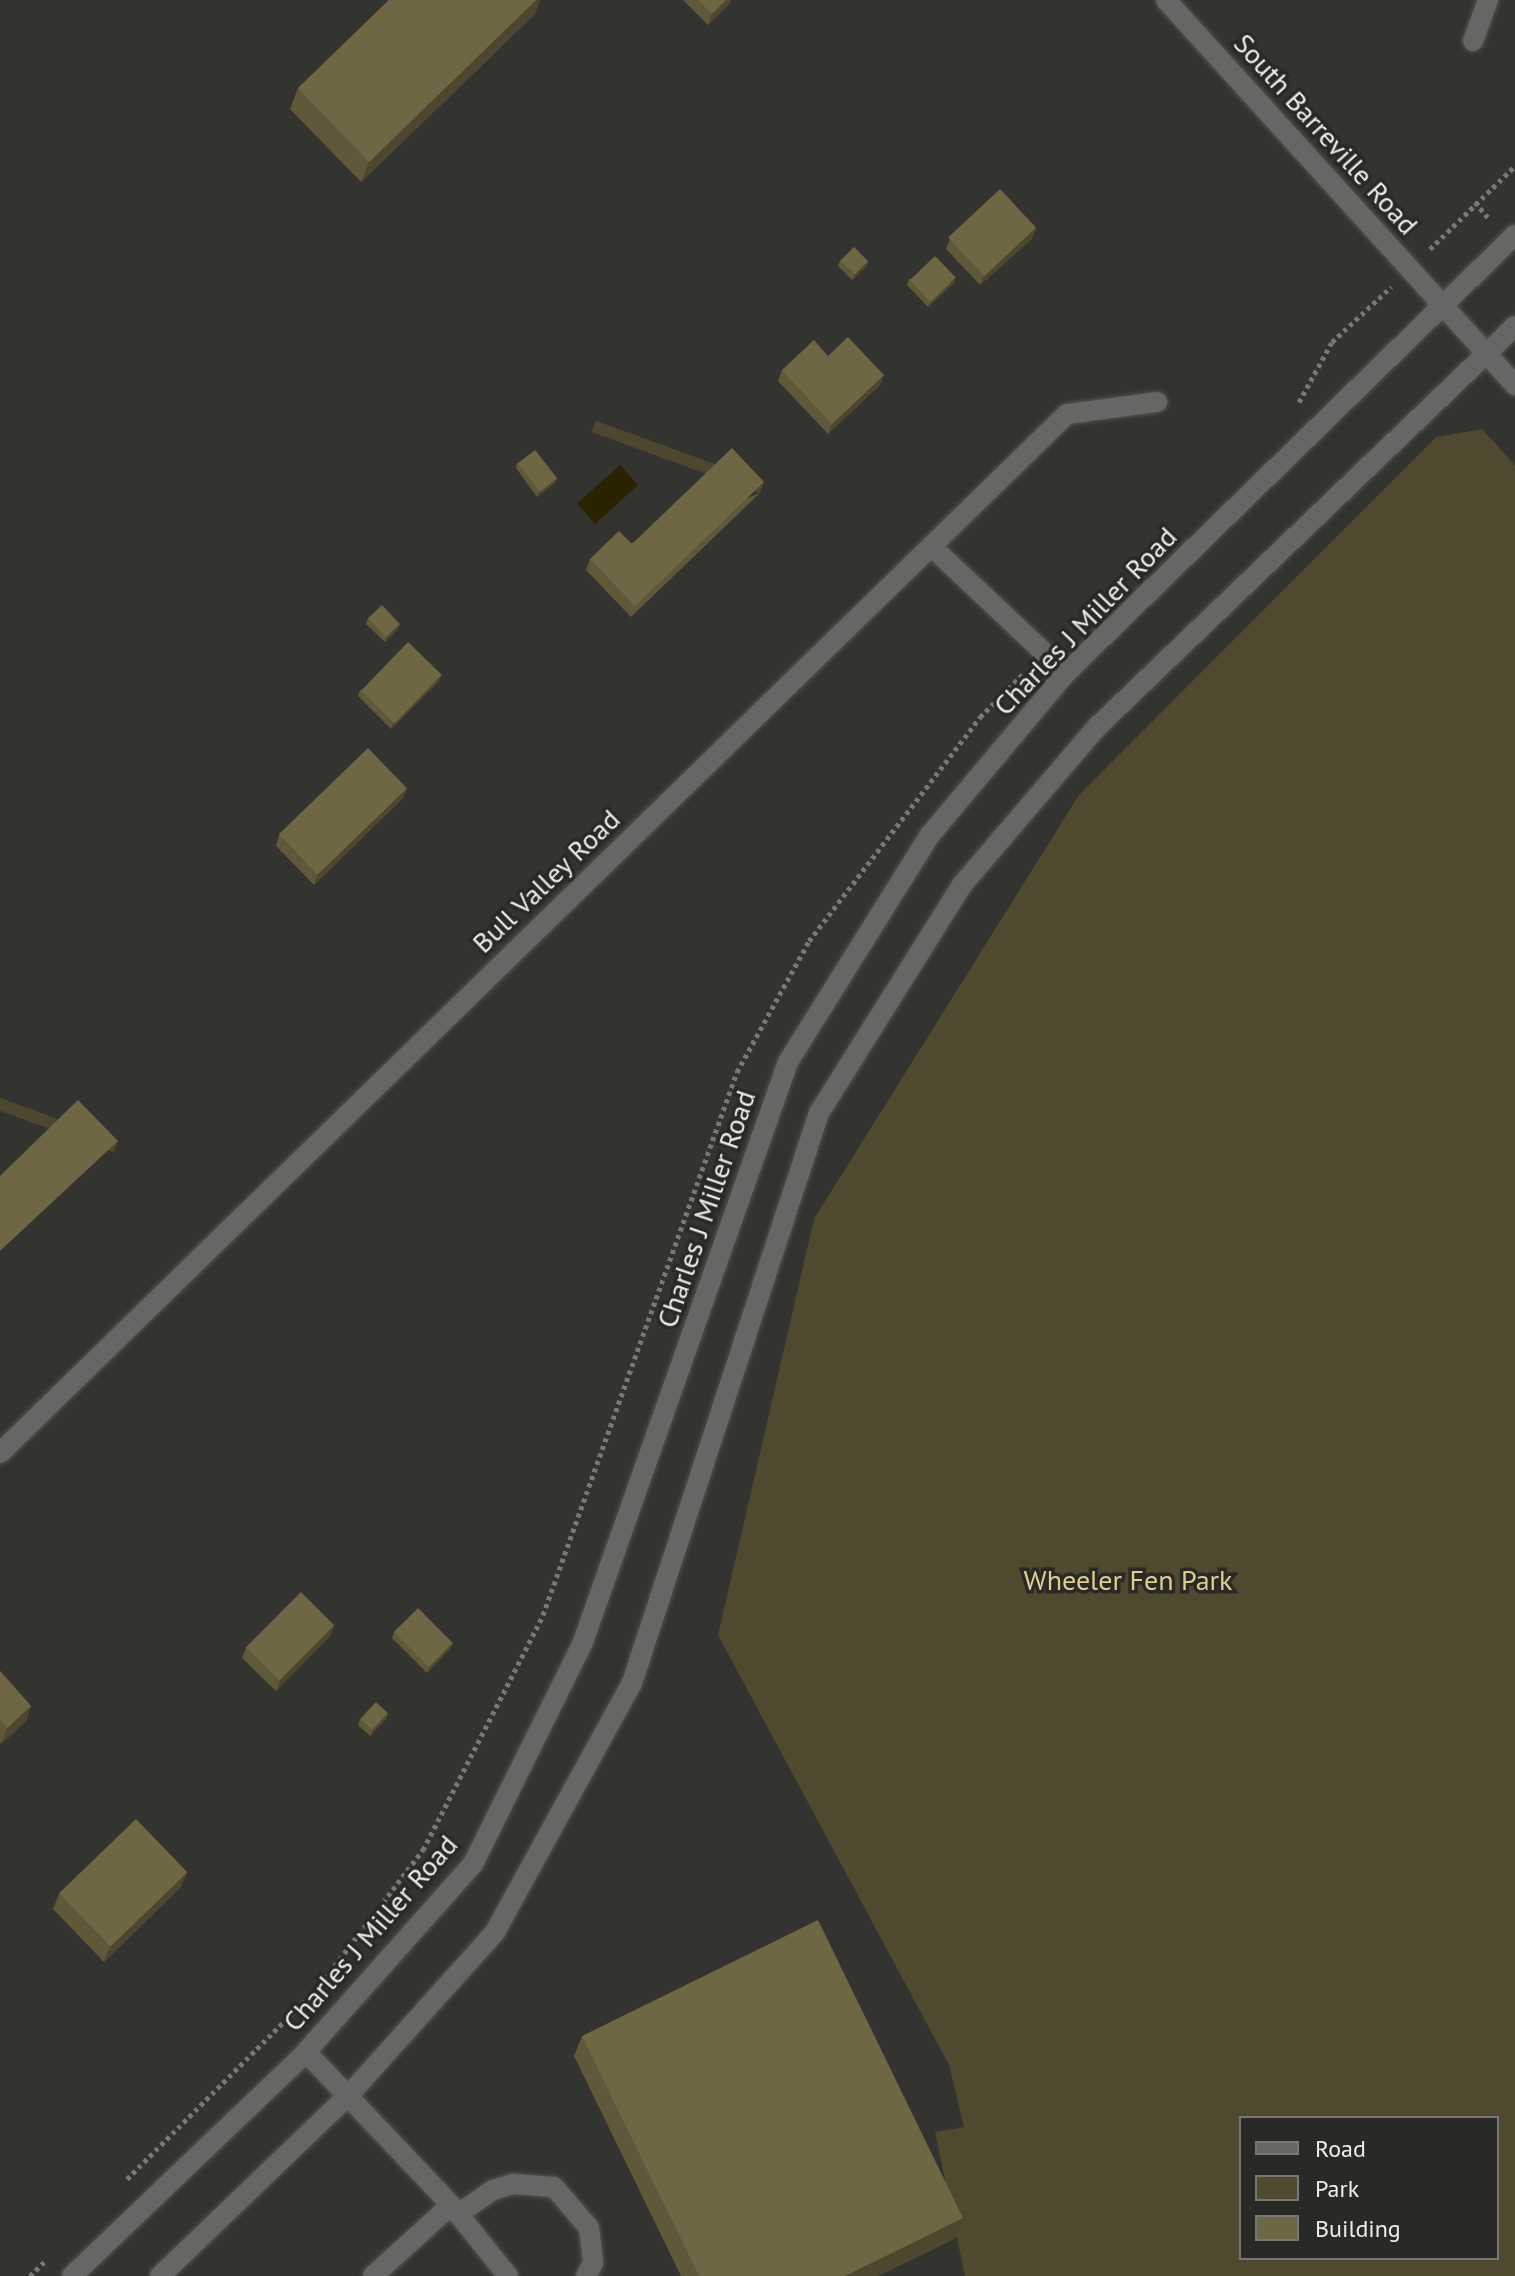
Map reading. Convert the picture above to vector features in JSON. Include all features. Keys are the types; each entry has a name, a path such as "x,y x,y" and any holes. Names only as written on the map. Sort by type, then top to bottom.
{"street":[{"name":"South Barreville Road","path":"1166,0 1515,385"},
{"path":"1473,41 1488,0"},
{"name":"Charles J Miller Road","path":"72,2276 306,2052 473,1864 583,1642 788,1062 930,835 1066,673 1515,235"},
{"path":"160,2276 348,2096 495,1932 632,1683 819,1113 962,885 1097,727 1515,326"},
{"name":"Bull Valley Road","path":"0,1453 1067,414 1157,402"},
{"path":"931,546 1066,673"},
{"path":"306,2052 454,2209 508,2276"},
{"path":"373,2276 454,2209 513,2184 554,2187 589,2228 593,2263 586,2276"}],"path":[{"path":"1475,202 1515,166"}],"green space":[{"name":"Wheeler Fen Park","path":"1482,429 1515,465 1515,2276 965,2276 935,2132 964,2127 949,2065 718,1635 814,1219 1079,795 1436,437"}],"shaded area":[{"path":"620,465 638,485 595,524 577,504"}],"building":[{"path":"389,0 536,0 369,162 298,88"},
{"path":"698,0 726,0 712,14"},
{"path":"1000,189 1036,228 984,276 948,237"},
{"path":"854,247 868,261 855,275 841,260"},
{"path":"935,256 956,278 931,302 910,280"},
{"path":"848,337 884,375 832,424 782,370 814,340 828,356"},
{"path":"732,448 764,482 635,606 590,559 619,531 632,544"},
{"path":"535,450 557,478 540,492 518,464"},
{"path":"382,605 400,624 386,637 368,618"},
{"path":"408,642 442,675 395,724 361,691"},
{"path":"368,748 407,788 318,874 279,834"},
{"path":"78,1100 118,1141 0,1251 0,1176"},
{"path":"301,1592 334,1625 279,1680 246,1647"},
{"path":"418,1608 453,1643 429,1667 394,1632"},
{"path":"0,1671 31,1706 7,1728 0,1720"},
{"path":"376,1702 388,1713 372,1730 360,1719"},
{"path":"136,1819 187,1872 110,1947 59,1893"},
{"path":"818,1920 963,2218 845,2276 699,2276 582,2036"}]}
